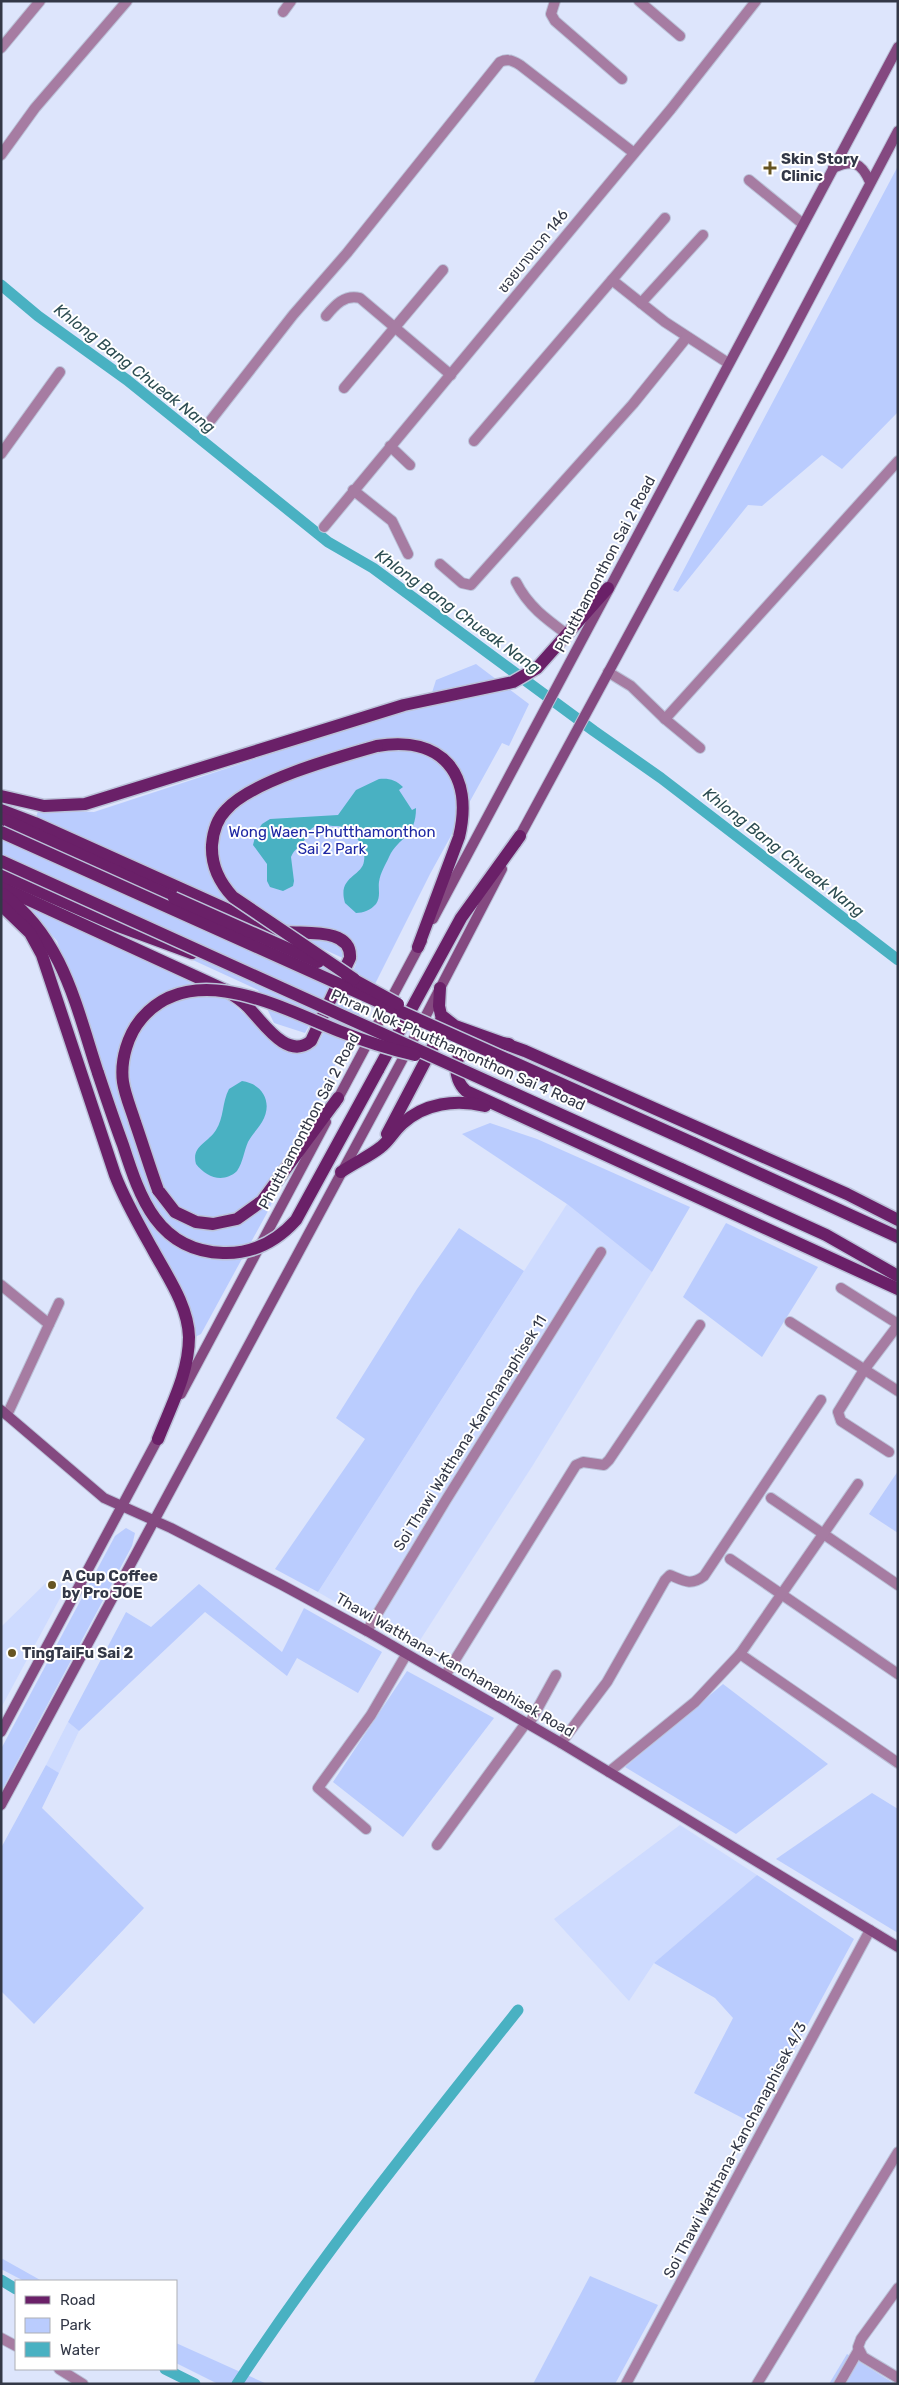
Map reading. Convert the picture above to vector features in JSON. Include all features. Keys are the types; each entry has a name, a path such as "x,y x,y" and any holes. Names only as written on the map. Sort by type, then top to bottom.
{"main road":[{"name":"Phutthamonthon Sai 2 Road","path":"1,1732 557,688 608,588 898,47"},
{"path":"1,1805 440,988 565,751 781,353 898,131"},
{"path":"833,168 846,162 856,164 865,172 870,182"},
{"path":"1,796 44,806 84,804 393,708 513,682 537,668 608,588"},
{"path":"354,979 233,897 222,884 215,870 212,841 218,820 225,810 251,790 338,758 377,746 401,744 427,750 438,756 455,772 464,797 464,810 460,837 418,947"},
{"path":"1,810 35,823 260,924 288,932 336,937 346,944 350,958 315,1036 306,1045 294,1047 279,1039 246,1005 225,990 1,888"},
{"path":"1,818 354,979 383,994 426,1023"},
{"name":"Phran Nok-Phutthamonthon Sai 4 Road","path":"1,832 898,1237"},
{"path":"1,892 31,918 50,942 70,989 135,1183 141,1197 156,1220 166,1231 185,1245 210,1252 239,1252 269,1243 281,1236 296,1220 461,918 520,836"},
{"name":"Phran Nok-Phutthamonthon Sai 4 Road","path":"1,861 826,1235 898,1276"},
{"path":"1,874 116,925 242,970"},
{"path":"1,905 30,933 42,955 115,1175 130,1208 178,1297 187,1321 189,1336 185,1368 158,1438"},
{"path":"382,1147 439,1035 441,1014 439,1006 440,988"},
{"path":"338,1098 262,1202 237,1219 213,1224 196,1222 175,1212 158,1190 124,1089 123,1070 128,1044 140,1020 156,1004 174,994 203,991 255,998 289,1009 365,1041 442,1061"},
{"path":"441,1014 456,1026 509,1044 840,1191 898,1220"},
{"path":"509,1044 486,1043 469,1047 459,1058 456,1073 460,1084 466,1091 898,1289"},
{"path":"341,1172 382,1147 404,1122 419,1112 436,1106 455,1103 479,1104 516,1115"},
{"name":"Thawi Watthana-Kanchanaphisek Road","path":"4,1412 96,1492 122,1507 154,1520 282,1585 445,1676 561,1743 898,1947"}],"street":[{"path":"1,48 40,1"},
{"path":"1,155 57,82 126,1"},
{"path":"283,12 291,1"},
{"path":"555,1 551,14 555,21 622,79"},
{"path":"639,1 680,36"},
{"name":"ซอยบางแวก 146","path":"324,527 634,153 756,1"},
{"path":"211,420 293,315 500,62 505,59 520,65 634,153"},
{"path":"749,180 803,224"},
{"path":"474,441 665,218"},
{"path":"641,303 702,235"},
{"path":"344,388 443,270"},
{"path":"612,280 687,337 728,363"},
{"path":"326,316 336,304 356,297 366,302 451,375"},
{"path":"440,564 462,583 470,585 626,412 687,337"},
{"path":"1,454 60,372"},
{"path":"390,446 410,465"},
{"path":"665,720 898,462"},
{"path":"353,490 392,521 408,554"},
{"path":"516,582 522,594 538,613 568,635"},
{"path":"608,672 632,686 665,720 700,748"},
{"name":"Soi Thawi Watthana-Kanchanaphisek 11","path":"367,1632 446,1500 601,1252"},
{"path":"1,1285 49,1324"},
{"path":"841,1288 898,1324 864,1370 840,1407 838,1417 841,1421 889,1452"},
{"path":"4,1412 59,1303"},
{"path":"790,1322 898,1391"},
{"path":"445,1676 576,1465 583,1462 604,1464 609,1460 700,1325"},
{"path":"561,1743 607,1682 665,1580 670,1575 689,1583 696,1582 704,1576 821,1400"},
{"path":"609,1772 695,1702 740,1654 858,1484"},
{"path":"771,1498 898,1585"},
{"path":"730,1559 898,1674"},
{"path":"366,1829 318,1788 371,1715 406,1654"},
{"path":"740,1654 898,1763"},
{"path":"438,1845 527,1723 556,1675"},
{"name":"Soi Thawi Watthana-Kanchanaphisek 4/3","path":"626,2384 870,1930"},
{"path":"757,2384 898,2152"},
{"path":"838,2384 858,2351 861,2339 898,2288"},
{"path":"1,2338 15,2345"},
{"path":"858,2351 869,2362 898,2378"},
{"path":"61,2370 84,2384"}],"shaded area":[{"path":"567,1204 652,1272 533,1465 415,1648 318,1592"},
{"path":"50,1579 66,1587 1,1708 1,1627"},
{"path":"68,1722 79,1731 59,1773 46,1765"},
{"path":"680,1825 757,1875 654,1963 629,2001 554,1919"}],"green space":[{"path":"898,166 898,412 842,469 822,455 762,506 748,505 678,592 673,590"},
{"name":"Wong Waen-Phutthamonthon Sai 2 Park","path":"476,664 529,704 509,746 502,743 430,874 345,1044 268,1211 201,1334 195,1337 195,1327 189,1305 136,1204 137,1175 94,1043 57,941 23,903 215,988 287,1052 302,1052 318,1044 356,964 36,818 38,811 94,812 429,702 436,680"},
{"path":"1,824 278,949 293,943 344,962 305,1033 274,1023 258,990 1,872"},
{"path":"490,1123 537,1139 690,1207 652,1272 567,1204 462,1134"},
{"path":"726,1223 818,1267 762,1357 683,1297"},
{"path":"459,1228 524,1271 318,1592 275,1569 365,1439 336,1418 417,1289"},
{"path":"898,1471 898,1533 869,1514"},
{"path":"126,1528 135,1533 132,1546 1,1792 1,1749 115,1536"},
{"path":"199,1584 282,1652 304,1608 382,1652 358,1693 297,1658 287,1676 205,1612 79,1731 68,1722 126,1612 151,1627"},
{"path":"407,1671 494,1718 403,1837 333,1782"},
{"path":"723,1684 828,1764 736,1834 625,1767"},
{"path":"46,1765 59,1773 42,1808 144,1908 34,2024 1,1991 1,1848"},
{"path":"872,1793 898,1809 898,1933 776,1859"},
{"path":"757,1875 854,1939 754,2124 694,2093 733,2018 715,1998 654,1963"},
{"path":"1,2258 40,2280 22,2280 1,2269"},
{"path":"590,2276 658,2305 615,2384 533,2384"},
{"path":"178,2344 267,2384 218,2384 178,2364"},
{"path":"847,2354 895,2384 829,2384"}],"water":[{"path":"379,779 392,780 398,783 403,787 399,790 412,810 416,808 415,818 410,831 393,850 382,872 379,882 378,899 374,906 367,911 356,913 345,903 344,887 359,871 364,861 364,855 357,838 342,827 322,825 312,828 291,857 293,886 283,891 270,887 267,881 267,864 253,845 256,833 262,824 270,819 338,815 356,790"},
{"path":"242,1081 256,1086 261,1091 267,1108 260,1125 248,1142 237,1171 226,1177 215,1177 200,1169 196,1164 196,1153 219,1125 229,1089"}],"waterway":[{"name":"Khlong Bang Chueak Nang","path":"1,285 38,316 127,380 328,542 373,568 661,778 898,960"},
{"path":"237,2384 338,2240 518,2010"},
{"path":"1,2280 15,2288"},
{"path":"167,2370 195,2384"}],"place":[{"name":"Skin Story Clinic","path":"770,168"},
{"name":"A Cup Coffee by Pro JOE","path":"52,1585"},
{"name":"TingTaiFu Sai 2","path":"12,1653"}]}
